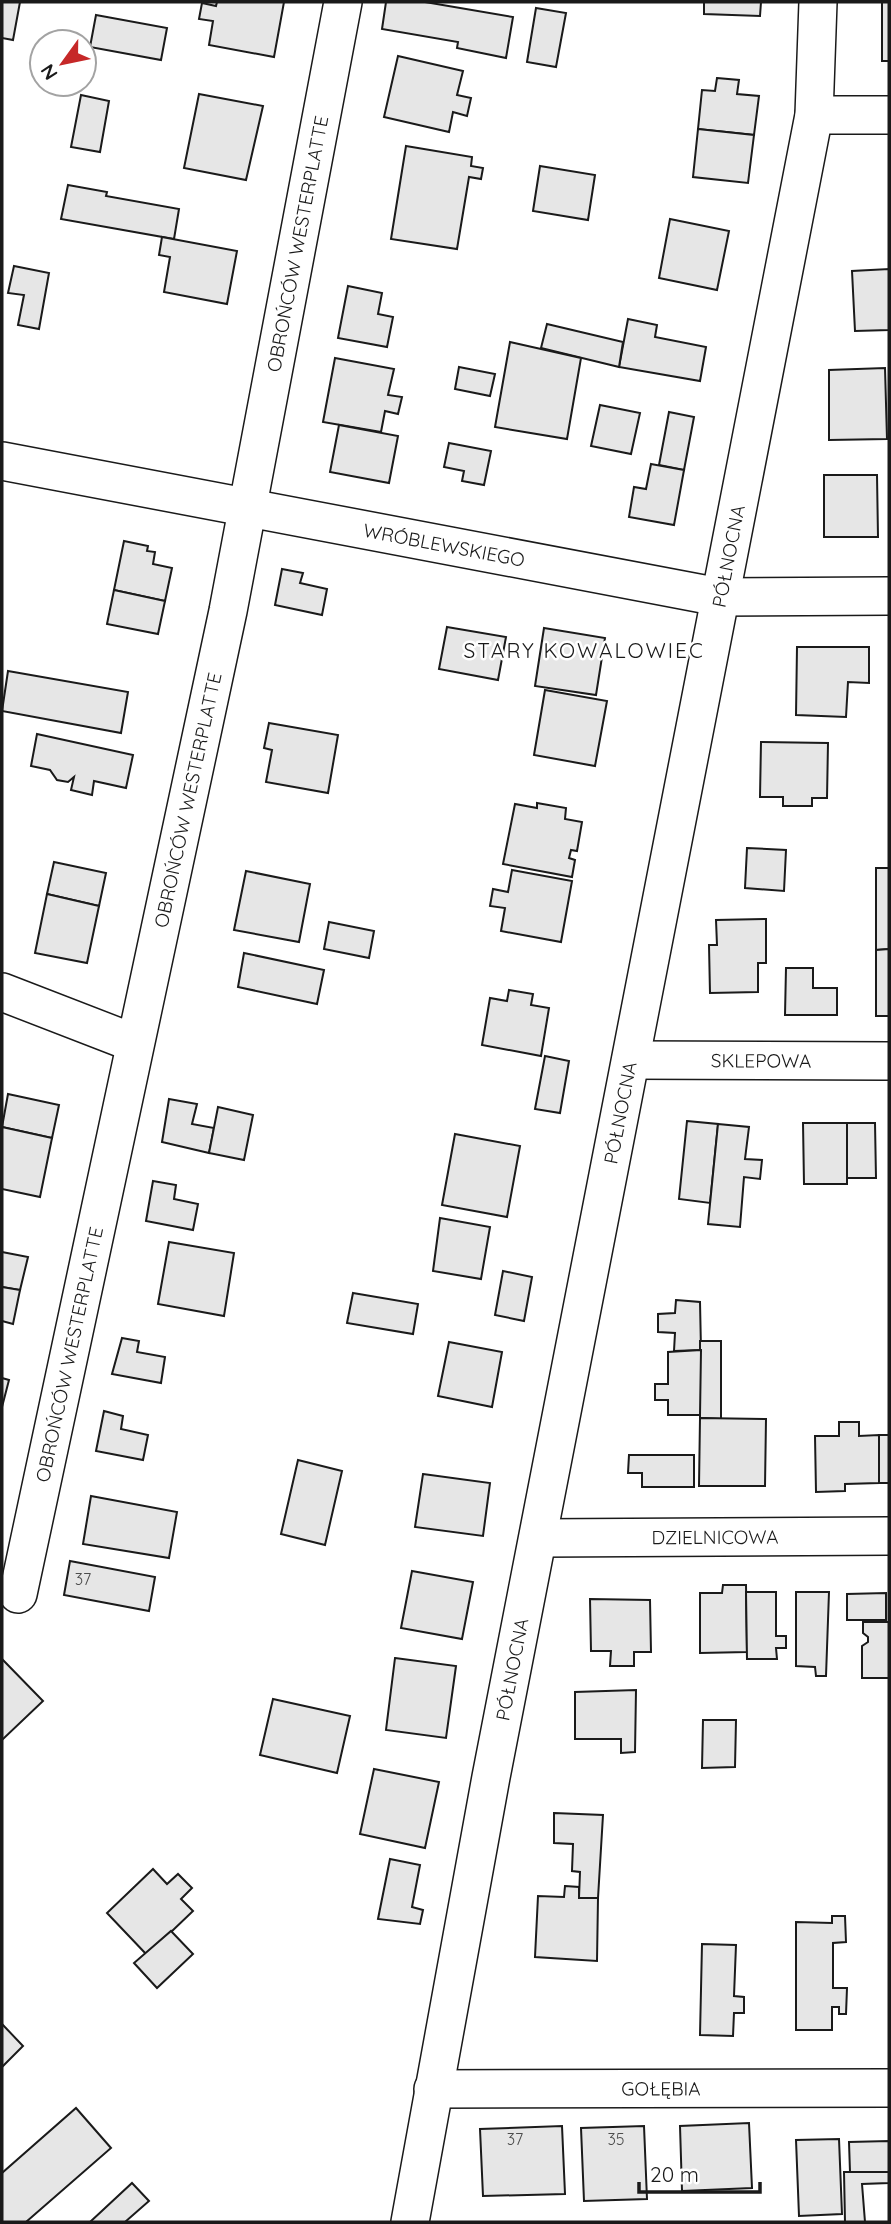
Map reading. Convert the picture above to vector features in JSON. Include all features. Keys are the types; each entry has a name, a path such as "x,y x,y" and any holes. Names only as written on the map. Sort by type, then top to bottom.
{"street":[{"name":"OBROŃCÓW WESTERPLATTE","path":"18,1594 249,506 343,2"},
{"name":"PÓŁNOCNA","path":"410,2222 433,2089 719,597 814,116 818,2"},
{"path":"814,116 889,115"},
{"name":"WRÓBLEWSKIEGO","path":"2,461 719,597 889,596"},
{"path":"2,992 134,1043"},
{"name":"SKLEPOWA","path":"631,1060 889,1061"},
{"name":"DZIELNICOWA","path":"540,1538 889,1536"},
{"name":"GOŁĘBIA","path":"433,2089 889,2088"}],"building":[{"path":"2,2 20,2 13,40 2,38"},
{"path":"217,2 284,2 274,57 209,45 213,21 199,19 202,3 216,6"},
{"path":"386,2 425,2 513,17 506,58 457,48 458,42 382,29"},
{"path":"704,2 761,2 760,16 704,14"},
{"path":"882,2 889,2 889,61 882,61"},
{"path":"536,8 566,13 556,67 527,62"},
{"path":"96,15 167,28 161,60 98,48 98,28 94,28"},
{"path":"398,56 463,71 457,95 471,98 467,116 453,112 449,132 384,117"},
{"path":"717,78 739,80 737,94 759,96 754,135 698,129 702,90 715,91"},
{"path":"199,94 263,106 246,180 184,168"},
{"path":"80,98 109,101 100,152 71,147"},
{"path":"698,129 754,135 748,183 693,177"},
{"path":"406,146 472,157 471,166 483,168 481,179 469,177 457,249 391,239"},
{"path":"540,166 595,175 588,220 533,211"},
{"path":"68,185 107,192 106,196 179,209 174,239 61,219"},
{"path":"670,219 729,231 717,290 659,278"},
{"path":"162,237 237,251 227,304 164,292 170,257 159,255"},
{"path":"14,266 49,273 39,329 18,325 24,295 8,293"},
{"path":"889,269 889,330 855,331 852,271"},
{"path":"348,286 382,293 378,314 393,317 387,347 338,338"},
{"path":"628,319 657,325 655,337 706,347 700,381 619,367"},
{"path":"547,324 623,342 619,367 541,348"},
{"path":"510,342 581,358 567,439 495,427"},
{"path":"335,358 394,369 388,395 402,397 398,414 385,411 381,432 323,422"},
{"path":"459,367 495,374 490,396 455,389"},
{"path":"885,368 887,439 829,440 829,370"},
{"path":"600,405 640,413 631,454 591,446"},
{"path":"669,412 694,417 684,470 659,465"},
{"path":"339,425 398,436 389,483 330,472"},
{"path":"449,443 491,451 484,485 462,481 464,471 444,467"},
{"path":"651,464 684,470 674,525 629,517 634,487 646,489"},
{"path":"824,475 877,475 878,537 824,537"},
{"path":"124,541 148,546 147,551 155,552 153,564 172,568 165,601 114,590"},
{"path":"282,569 303,573 300,583 327,589 322,615 275,605"},
{"path":"114,590 165,601 158,634 107,624"},
{"path":"447,627 506,637 498,680 439,669"},
{"path":"544,628 605,638 596,695 535,686"},
{"path":"797,647 869,647 869,683 848,682 846,717 796,715"},
{"path":"8,671 128,692 121,733 2,711"},
{"path":"545,690 607,701 595,766 534,755"},
{"path":"269,723 338,735 328,793 266,782 272,750 264,748"},
{"path":"37,734 133,755 126,788 94,781 92,795 71,790 74,777 68,782 57,780 50,770 31,766"},
{"path":"761,742 828,743 827,798 812,798 812,806 783,806 783,797 760,797"},
{"path":"537,803 566,808 565,819 582,822 577,851 571,850 569,858 575,860 572,877 503,864 515,804 537,808"},
{"path":"747,848 786,850 784,891 745,888"},
{"path":"54,862 106,873 99,906 47,894"},
{"path":"876,868 889,868 889,949 876,950"},
{"path":"512,870 572,881 561,942 501,931 505,908 490,906 493,889 508,892"},
{"path":"246,871 310,884 299,942 234,930"},
{"path":"47,894 99,906 87,963 35,953"},
{"path":"766,919 766,963 758,963 758,992 710,993 709,945 717,945 716,920"},
{"path":"329,922 374,931 369,958 324,949"},
{"path":"889,949 889,1016 876,1016 876,950"},
{"path":"244,953 324,970 317,1004 238,987"},
{"path":"786,968 813,968 813,988 837,988 837,1015 785,1015"},
{"path":"509,990 533,994 531,1005 549,1008 541,1056 482,1045 490,998 507,1001"},
{"path":"545,1056 569,1061 560,1113 535,1109"},
{"path":"8,1094 59,1105 52,1138 2,1127"},
{"path":"169,1099 197,1104 192,1124 214,1128 209,1153 162,1142"},
{"path":"218,1107 253,1115 244,1160 209,1153"},
{"path":"687,1121 718,1124 710,1203 679,1199"},
{"path":"803,1123 847,1123 847,1184 804,1184"},
{"path":"847,1123 875,1123 876,1178 847,1178"},
{"path":"718,1124 749,1127 745,1159 762,1160 760,1179 744,1177 740,1227 708,1224"},
{"path":"2,1127 52,1138 40,1197 2,1189"},
{"path":"455,1134 520,1146 507,1217 442,1205"},
{"path":"153,1181 176,1185 174,1199 198,1204 193,1230 146,1221"},
{"path":"440,1218 490,1227 481,1279 433,1271"},
{"path":"169,1242 234,1253 224,1316 158,1304"},
{"path":"2,1252 28,1257 20,1290 2,1287"},
{"path":"503,1271 532,1277 524,1321 495,1315"},
{"path":"2,1287 20,1290 13,1324 2,1321"},
{"path":"353,1293 418,1304 413,1334 347,1323"},
{"path":"676,1300 700,1302 701,1350 674,1351 675,1333 658,1332 658,1314 675,1313"},
{"path":"122,1338 139,1341 137,1352 165,1357 161,1383 112,1374"},
{"path":"700,1341 721,1341 721,1419 700,1418"},
{"path":"449,1342 502,1352 492,1407 438,1396"},
{"path":"701,1350 700,1415 668,1415 668,1400 655,1400 655,1384 668,1384 668,1352"},
{"path":"2,1378 9,1380 2,1407"},
{"path":"104,1411 123,1416 121,1429 148,1435 143,1460 96,1451"},
{"path":"700,1418 766,1419 765,1486 699,1486"},
{"path":"839,1422 859,1422 859,1436 879,1435 879,1483 845,1484 845,1491 816,1492 815,1436 839,1436"},
{"path":"879,1435 889,1435 889,1483 879,1483"},
{"path":"629,1455 694,1455 694,1487 642,1487 642,1473 628,1473"},
{"path":"298,1460 342,1471 325,1545 281,1534"},
{"path":"423,1474 490,1483 483,1536 415,1527"},
{"path":"91,1496 177,1512 169,1558 83,1544"},
{"path":"70,1561 155,1577 149,1611 64,1595"},
{"path":"412,1571 473,1582 462,1639 401,1628"},
{"path":"723,1585 746,1585 747,1652 700,1653 700,1593 722,1593"},
{"path":"746,1592 776,1592 776,1636 786,1636 786,1648 776,1648 777,1659 747,1659"},
{"path":"796,1592 829,1592 826,1676 816,1676 815,1667 796,1666"},
{"path":"886,1593 886,1620 847,1620 847,1594"},
{"path":"590,1599 650,1600 651,1652 634,1652 634,1666 610,1666 611,1651 591,1651"},
{"path":"863,1622 889,1622 889,1678 862,1678 862,1646 868,1642 868,1637 863,1633"},
{"path":"395,1658 456,1666 446,1738 386,1730"},
{"path":"2,1659 43,1701 2,1740"},
{"path":"636,1690 635,1752 621,1753 621,1739 575,1739 575,1692"},
{"path":"273,1699 350,1716 337,1773 260,1755"},
{"path":"703,1720 736,1720 735,1767 702,1768"},
{"path":"374,1769 439,1782 425,1848 360,1834"},
{"path":"554,1813 603,1815 598,1898 579,1898 580,1872 572,1871 573,1844 554,1843"},
{"path":"390,1859 420,1865 412,1907 423,1910 420,1924 378,1919"},
{"path":"153,1869 167,1884 178,1874 192,1888 181,1899 193,1911 147,1955 107,1913"},
{"path":"565,1886 579,1887 579,1898 598,1898 597,1961 535,1957 538,1896 564,1897"},
{"path":"832,1916 845,1916 846,1942 833,1943 833,1988 847,1988 846,2014 839,2014 839,2007 832,2007 832,2030 796,2030 796,1922 832,1923"},
{"path":"171,1931 193,1954 157,1988 134,1963"},
{"path":"702,1944 736,1945 734,1996 744,1997 744,2013 734,2013 733,2036 700,2035"},
{"path":"2,2024 23,2046 2,2067"},
{"path":"76,2108 111,2148 26,2222 2,2222 2,2173"},
{"path":"749,2123 752,2188 682,2191 680,2126"},
{"path":"562,2126 565,2194 483,2196 480,2129"},
{"path":"644,2126 647,2199 584,2201 581,2128"},
{"path":"839,2139 842,2214 799,2216 796,2140"},
{"path":"889,2141 889,2172 850,2172 849,2142"},
{"path":"844,2172 889,2172 889,2183 862,2184 865,2222 845,2222"},
{"path":"132,2183 149,2201 125,2222 90,2222"}],"district":[{"name":"STARY KOWALOWIEC","path":"584,650"}]}
